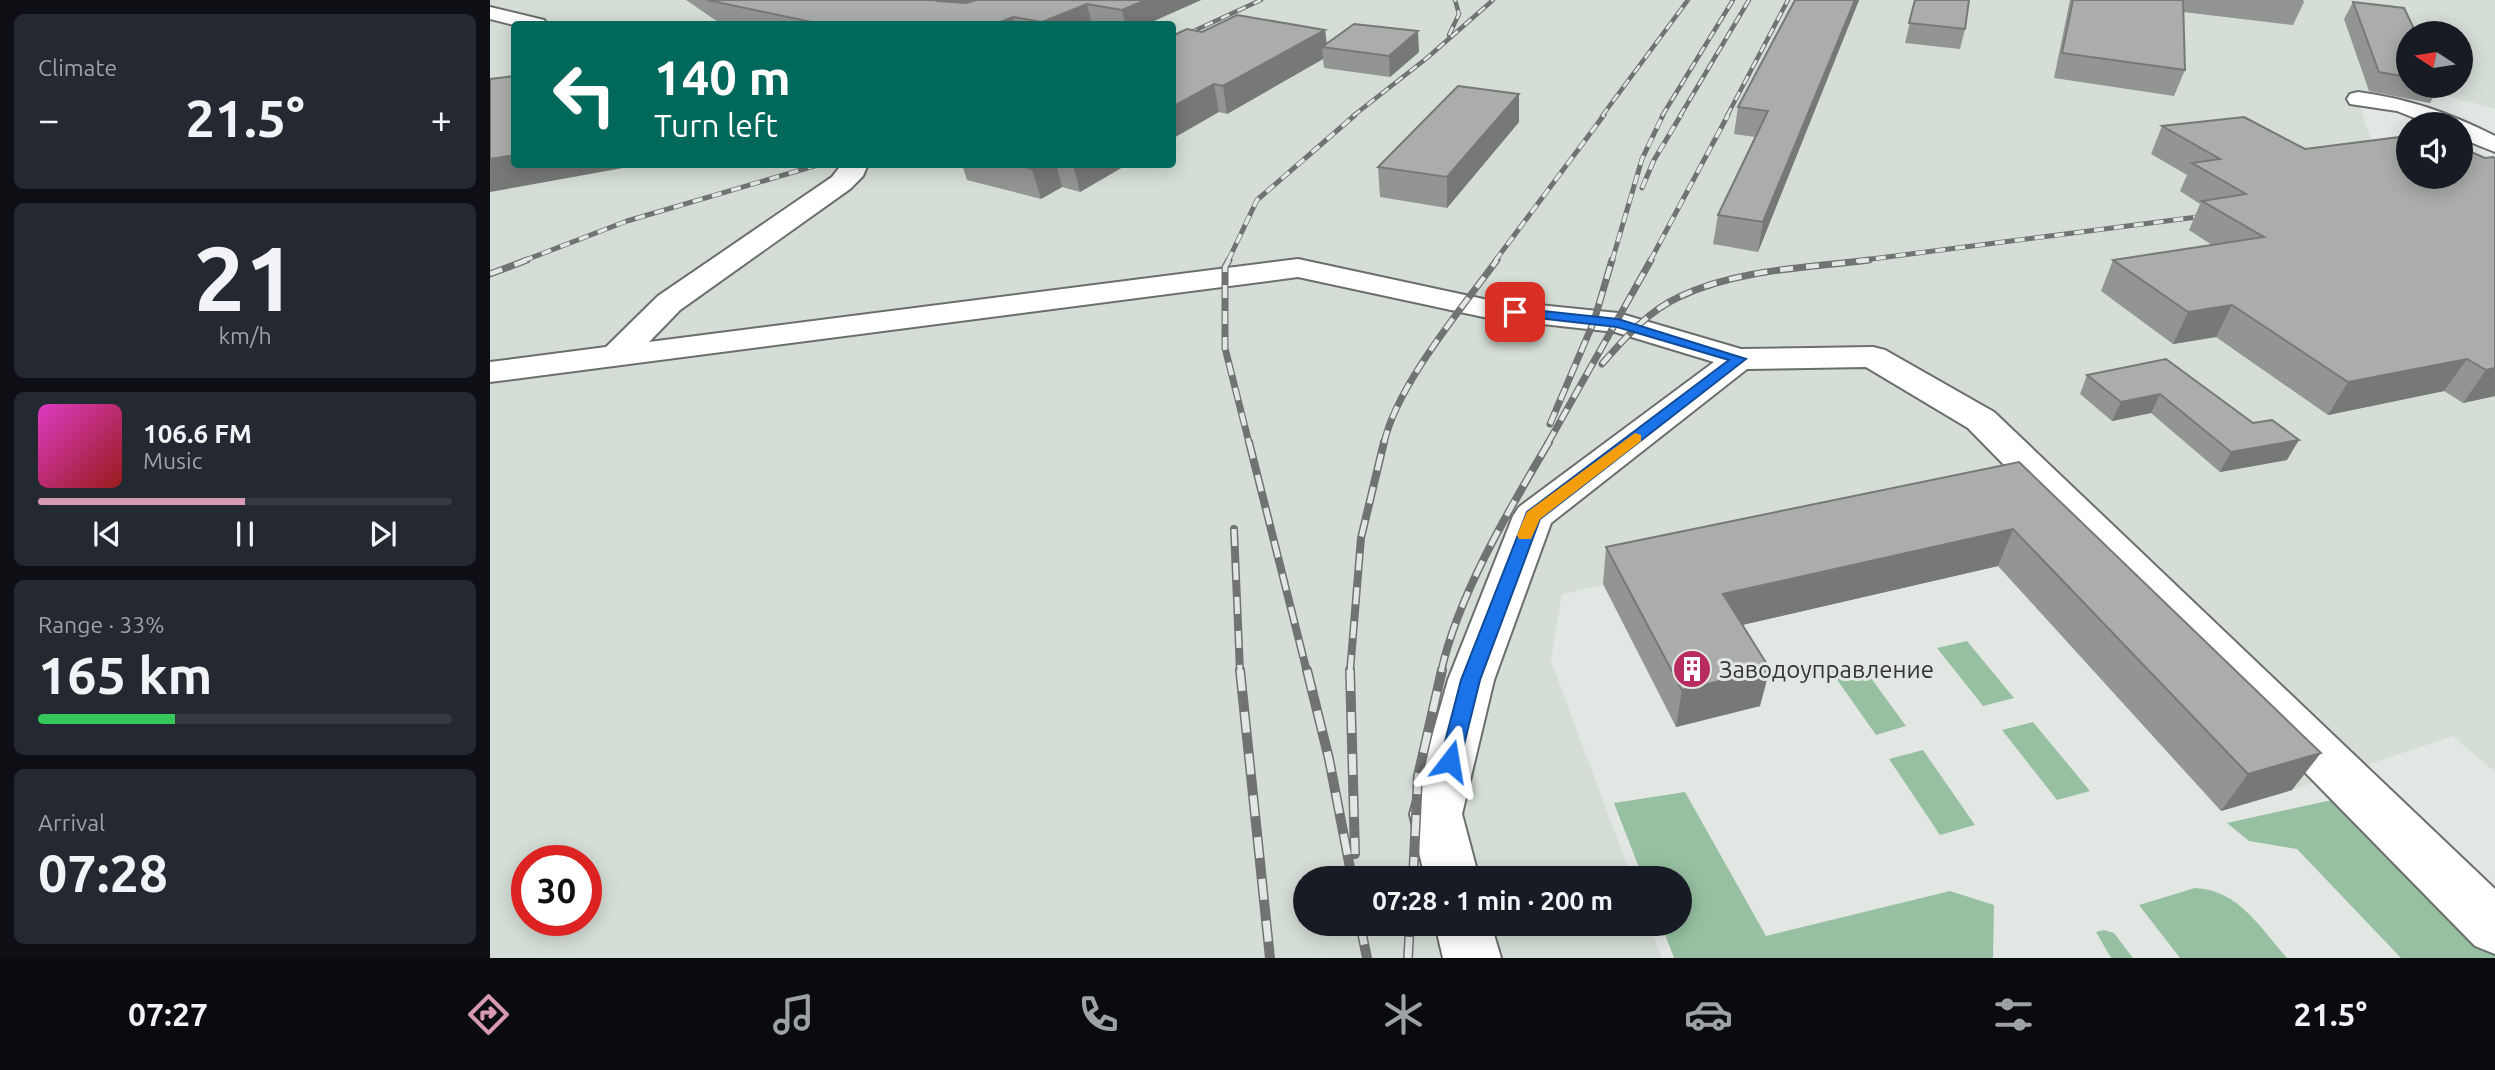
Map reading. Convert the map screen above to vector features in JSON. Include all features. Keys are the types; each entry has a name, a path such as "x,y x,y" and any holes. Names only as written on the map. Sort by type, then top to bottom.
{"street":[{"path":"490,13 524,21"},
{"path":"2358,99 2402,105 2420,112"},
{"path":"2473,134 2495,145"},
{"path":"617,355 669,303 841,183 854,168"},
{"path":"490,372 1298,268 1489,309 1618,323 1739,359 1873,357 1981,420 2495,927"},
{"path":"1449,866 1436,814 1471,680 1533,516 1739,359"},
{"path":"1466,936 1472,958"}],"shaded area":[{"path":"490,0 2495,0 2495,109 2455,98 2473,98 2473,21 2396,21 2396,98 2436,98 2430,103 2356,94 2375,152 2396,168 2396,189 2473,189 2473,181 2495,188 2495,772 2453,736 2292,790 2005,498 1562,594 1551,661 1628,866 1293,866 1293,936 1654,936 1662,958 490,958"}],"green space":[{"path":"1967,641 2014,698 1983,706 1937,648"},
{"path":"1860,663 1906,726 1876,735 1831,671"},
{"path":"2033,722 2090,791 2057,800 2002,730"},
{"path":"1923,750 1975,825 1940,835 1889,759"},
{"path":"1685,792 1766,936 1950,891 1994,905 1993,958 1674,958 1666,936 1692,936 1692,866 1638,866 1614,803"},
{"path":"2350,796 2495,942 2495,958 2401,958 2297,849 2249,841 2227,823"},
{"path":"2195,888 2210,890 2236,903 2258,923 2287,958 2180,958 2139,905"},
{"path":"2104,930 2114,933 2133,958 2111,958 2096,932"}],"building":[{"path":"707,0 938,0 966,3 976,0 1146,0 1122,10 1087,4 1044,21 1013,17 1003,21 807,21"},
{"path":"1795,0 1855,0 1763,222 1718,215 1768,111 1738,107"},
{"path":"1915,0 1969,0 1965,29 1909,23"},
{"path":"2073,0 2183,0 2185,70 2062,53"},
{"path":"2353,2 2404,8 2410,21 2396,21 2396,75 2379,72"},
{"path":"1237,15 1325,30 1223,86 1214,84 1176,105 1176,34 1187,29 1202,32"},
{"path":"1354,24 1418,31 1389,56 1322,47"},
{"path":"511,76 511,156 490,159 490,79"},
{"path":"1458,86 1519,94 1447,177 1378,167"},
{"path":"2244,117 2305,149 2396,138 2396,189 2473,189 2473,153 2485,158 2495,158 2495,368 2486,370 2467,359 2348,382 2232,305 2188,312 2113,260 2264,237 2202,201 2246,194 2192,163 2220,159 2162,126"},
{"path":"2166,359 2253,423 2272,420 2299,440 2231,452 2160,394 2121,402 2087,375"},
{"path":"2019,462 2321,753 2248,774 2013,529 1723,594 1770,669 1682,690 1606,547"}],"railway":[{"path":"1176,39 1261,0"},
{"path":"1449,35 1459,14 1455,0"},
{"path":"1353,116 1427,58 1493,0"},
{"path":"1602,116 1688,0"},
{"path":"1662,116 1733,0"},
{"path":"1680,116 1749,0"},
{"path":"1727,116 1788,0"},
{"path":"1228,261 1257,200 1355,115"},
{"path":"1495,261 1604,115"},
{"path":"1612,261 1642,159 1663,115"},
{"path":"1642,188 1654,160 1681,115"},
{"path":"1650,261 1728,115"},
{"path":"523,261 627,221 807,168"},
{"path":"1856,261 2213,215"},
{"path":"490,274 527,260"},
{"path":"1229,260 1225,267 1225,348 1249,443"},
{"path":"1384,443 1391,420 1416,373 1497,260"},
{"path":"1550,424 1594,321 1612,260"},
{"path":"1548,443 1651,260"},
{"path":"1602,364 1637,326 1657,310 1701,288 1748,275 1869,260"},
{"path":"1249,442 1307,672"},
{"path":"1350,672 1361,538 1384,442"},
{"path":"1441,672 1459,613 1472,583 1549,442"},
{"path":"1234,529 1240,672"},
{"path":"1240,670 1270,958"},
{"path":"1307,670 1329,759 1350,866"},
{"path":"1414,866 1418,776 1442,670"},
{"path":"1350,672 1355,854"},
{"path":"1362,936 1367,958"},
{"path":"1408,958 1409,936"}],"slow traffic":[{"path":"1525,535 1533,516 1635,438"}],"place":[{"name":"Заводоуправление","path":"1692,669"}],"route":[{"path":"1450,761 1471,680 1533,516 1739,359 1618,323 1515,312"}]}
